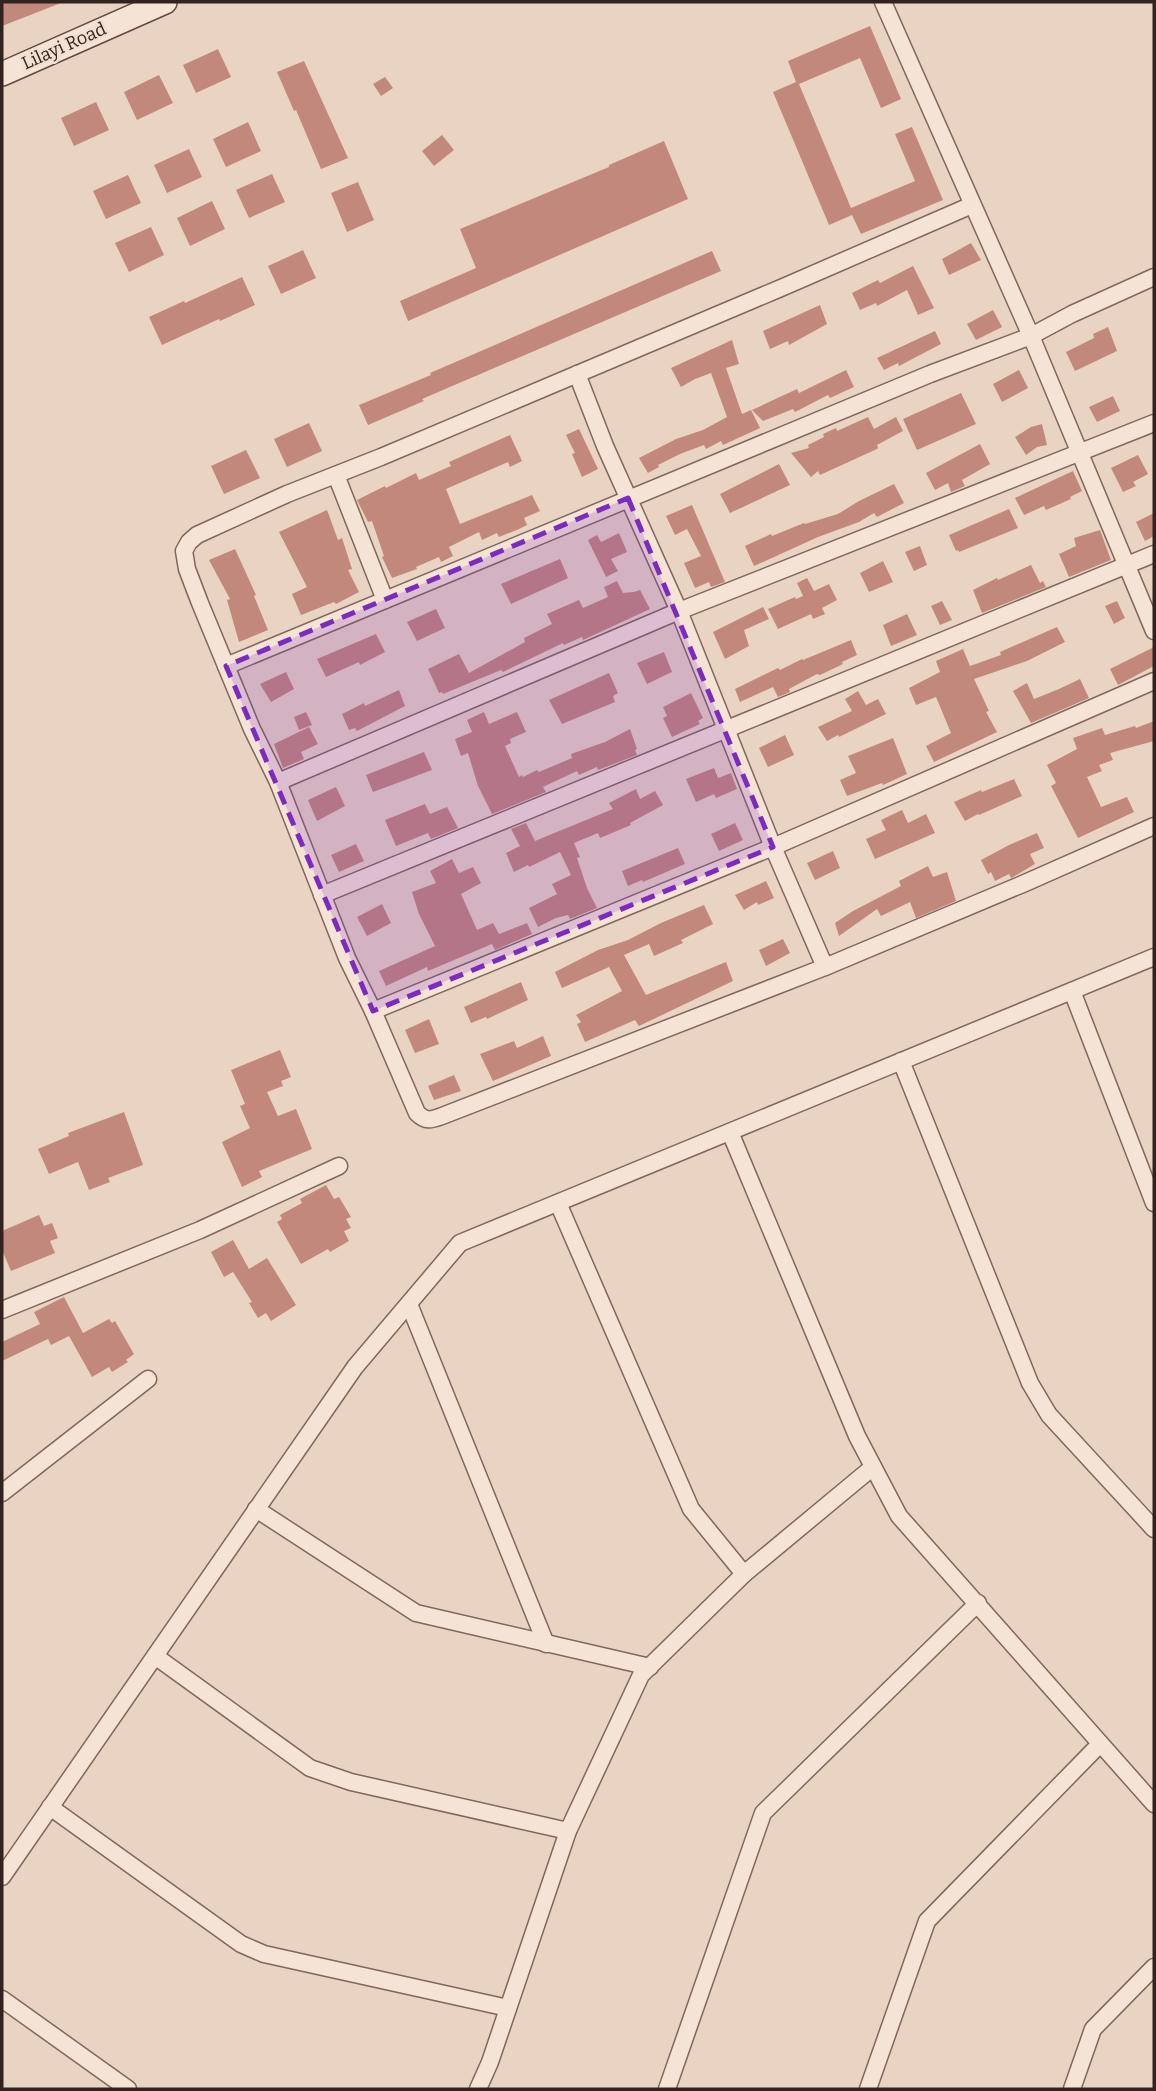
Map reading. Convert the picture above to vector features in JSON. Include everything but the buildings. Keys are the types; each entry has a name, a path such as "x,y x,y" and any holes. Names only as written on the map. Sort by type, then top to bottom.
{"street":[{"name":"Lilayi Road","path":"2,74 166,2"},
{"path":"883,2 1031,336 1154,631"},
{"path":"972,205 197,535 184,551 187,569 252,729 278,782 347,958 417,1113 430,1121 825,967 1154,826"},
{"path":"226,666 930,374 1031,336 1072,314 1154,277"},
{"path":"577,374 605,446 679,611 773,847 825,967"},
{"path":"278,782 679,611 1154,422"},
{"path":"336,475 385,600"},
{"path":"322,895 1154,555"},
{"path":"373,1011 773,847 1154,681"},
{"path":"2,1877 355,1367 460,1243 1154,957"},
{"path":"1072,990 1154,1203"},
{"path":"901,1061 1030,1383 1049,1415 1154,1529"},
{"path":"730,1132 857,1436 899,1516 1154,1804"},
{"path":"2,1310 200,1230 339,1166"},
{"path":"558,1203 691,1509 744,1574"},
{"path":"409,1304 546,1644"},
{"path":"2,1493 148,1379"},
{"path":"478,2089 568,1831 641,1675 744,1574 873,1467"},
{"path":"256,1509 416,1613 650,1667"},
{"path":"667,2089 764,1813 978,1603"},
{"path":"155,1656 310,1768 351,1782 568,1831"},
{"path":"869,2089 927,1921 1100,1744"},
{"path":"50,1807 242,1944 264,1954 508,2008"},
{"path":"1072,2089 1093,2029 1154,1967"},
{"path":"2,1998 128,2089"}],"highlighted area":[{"path":"628,498 773,847 373,1011 226,666"}]}
